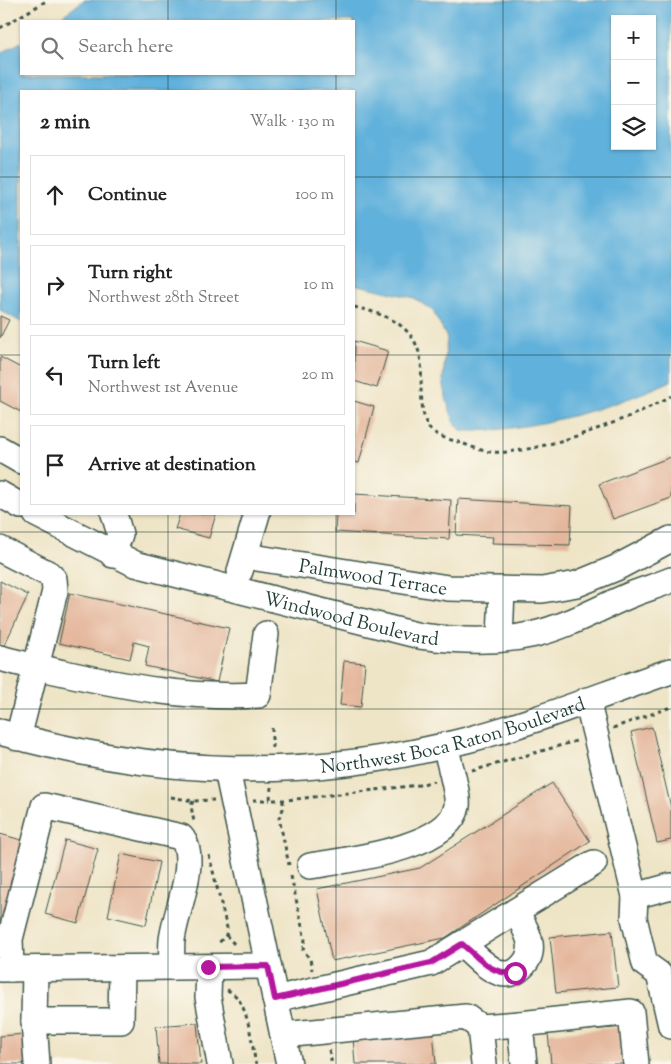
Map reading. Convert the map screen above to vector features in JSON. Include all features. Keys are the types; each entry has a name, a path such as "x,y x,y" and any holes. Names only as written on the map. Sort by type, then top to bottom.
{"street":[{"path":"0,449 20,460"},
{"path":"0,494 20,505"},
{"name":"Windwood Boulevard","path":"38,515 112,555 134,564 420,636 453,640 500,640 535,634 567,624 628,596 671,580"},
{"path":"112,555 120,534 114,515"},
{"path":"235,590 258,515"},
{"name":"Palmwood Terrace","path":"245,556 448,588 542,590 577,584 616,568 671,539"},
{"path":"0,549 54,578 55,591 37,667 9,735"},
{"path":"500,640 502,590"},
{"path":"0,658 167,693 218,697 258,695 266,634"},
{"name":"Northwest Boca Raton Boulevard","path":"9,735 54,748 119,760 227,770 308,768 362,761 477,737 671,671"},
{"path":"587,700 635,896 634,918 645,964 659,974 671,1026"},
{"path":"310,866 406,848 444,826 453,815 457,803 445,745"},
{"path":"227,770 289,1064"},
{"path":"37,1064 34,1021 15,969 10,939 44,806 181,838 186,843 189,860 172,940 172,967"},
{"path":"275,999 431,963 594,863"},
{"path":"635,896 671,886"},
{"path":"462,944 490,968 502,974 515,973 526,963 531,951 529,936 516,911"},
{"path":"15,969 172,967 210,957 268,966"},
{"path":"210,957 208,997 220,1064"},
{"path":"34,1021 121,1021 122,968"},
{"path":"283,1035 466,1017 480,1027 631,1012 636,1064"},
{"path":"520,1024 524,1064"},
{"path":"480,1027 484,1064"}],"path":[{"path":"0,28 48,0"},
{"path":"355,307 386,314 412,337 422,363 424,416 429,428 440,436 490,452 530,450 563,440 636,413 671,396"},
{"path":"283,800 283,809 279,818 305,940 302,950 310,959 316,989"},
{"path":"193,801 191,806 195,824"},
{"path":"207,851 227,928 226,935 210,957"},
{"path":"226,935 236,948"},
{"path":"240,999 243,1004 256,1064"},
{"path":"325,1031 332,1064"}],"water":[{"path":"84,0 671,0 671,381 622,401 569,417 514,428 462,431 454,422 447,402 443,379 447,338 433,311 414,298 355,284 355,90 20,90 20,321 0,310 0,54 20,43 20,75 355,75 355,20 57,20"}],"building":[{"path":"0,316 9,320 0,338"},
{"path":"355,341 388,351 377,388 355,381"},
{"path":"0,357 20,367 20,411 0,401"},
{"path":"355,401 374,407 359,463 355,462"},
{"path":"671,457 671,498 613,519 599,484"},
{"path":"355,494 451,500 449,539 335,532 336,515 355,515"},
{"path":"458,499 572,506 570,545 492,543 493,537 456,535"},
{"path":"180,515 216,515 209,538 175,529"},
{"path":"0,581 28,595 4,646 0,644"},
{"path":"70,593 229,628 217,682 145,666 149,646 134,642 130,659 59,643"},
{"path":"344,661 365,663 361,707 340,705"},
{"path":"652,727 671,808 671,840 657,843 631,732"},
{"path":"552,783 590,841 445,938 332,961 317,889 420,868"},
{"path":"0,834 25,841 4,924 0,923"},
{"path":"65,840 98,849 78,923 45,914"},
{"path":"121,854 159,862 146,925 108,916"},
{"path":"612,931 618,987 556,993 550,937"},
{"path":"197,1023 201,1064 159,1064 156,1026"},
{"path":"627,1027 630,1064 551,1064 548,1033"},
{"path":"433,1031 436,1064 355,1064 353,1037"},
{"path":"26,1034 28,1064 0,1064 0,1036"}],"route":[{"path":"208,967 268,966 275,999 431,963 462,944 490,968 502,974 515,973"}]}
